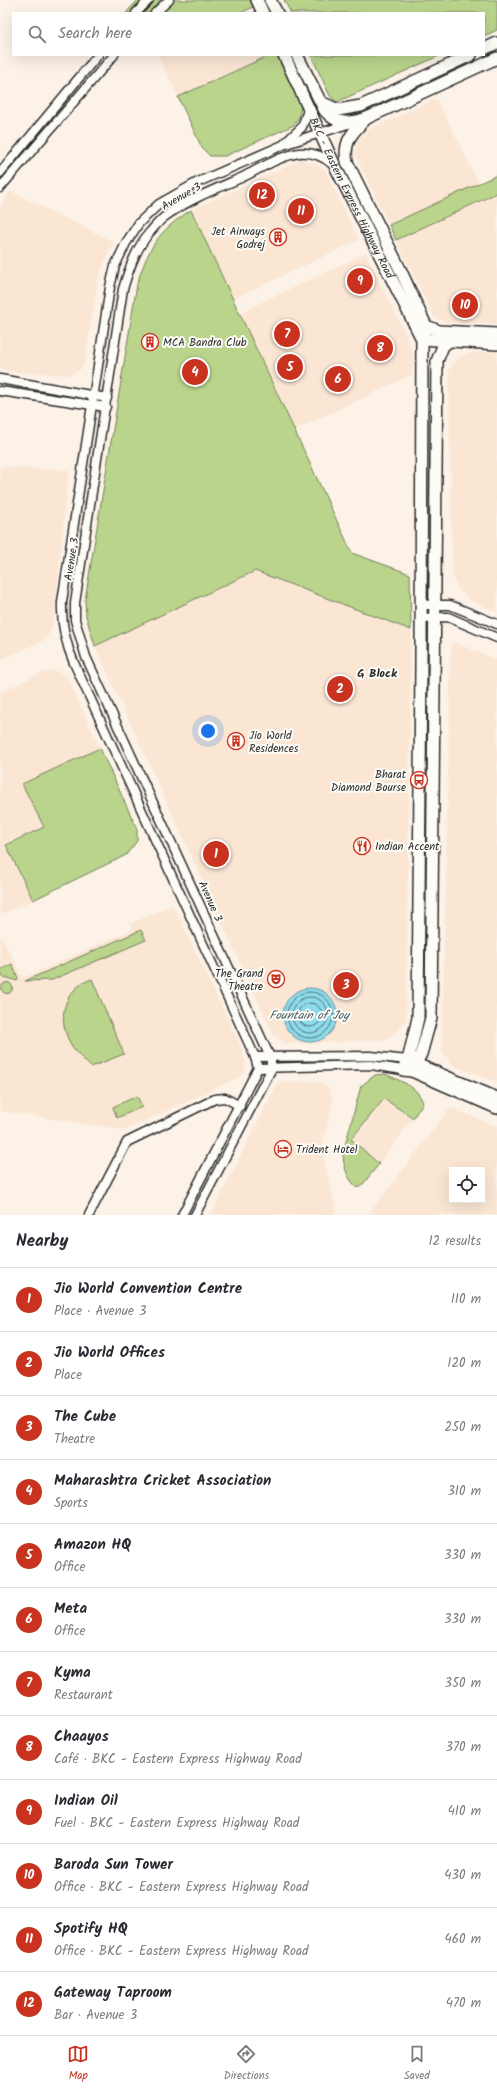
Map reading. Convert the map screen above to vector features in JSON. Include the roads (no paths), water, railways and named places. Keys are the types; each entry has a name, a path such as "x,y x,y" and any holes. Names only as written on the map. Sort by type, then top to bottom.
{"main road":[{"path":"257,0 263,12"},
{"path":"270,0 276,12"},
{"path":"485,49 497,43"},
{"name":"BKC - Eastern Express Highway Road","path":"284,56 336,168 422,339"},
{"name":"BKC - Eastern Express Highway Road","path":"297,56 320,102 331,118 339,122 352,123"},
{"path":"320,102 338,110 355,107 469,56"},
{"path":"352,123 367,118 497,58"},
{"path":"367,118 355,129 348,139 345,151 347,162 400,269 426,326 422,339 418,1018 409,1066"},
{"path":"426,326 439,331 497,334"},
{"path":"422,339 497,344"},
{"path":"409,1066 421,1054 431,1018 437,362 443,346 449,341"},
{"path":"409,1066 497,1098"},
{"path":"409,1066 497,1108"}],"street":[{"path":"137,12 149,0"},
{"path":"156,12 169,0"},
{"path":"0,173 97,56"},
{"path":"0,188 113,56"},
{"path":"283,145 302,127 309,107"},
{"path":"283,145 352,123"},
{"name":"Avenue 3","path":"258,1068 255,1057 65,641 61,621 62,602 93,396 108,298 115,266 126,243 139,223 159,204 196,183 283,145"},
{"name":"Avenue 3","path":"272,1068 270,1057 86,657 78,635 75,620 75,603 122,300 128,271 138,249 150,232 167,215 207,194 285,157 300,153 314,154 326,159 336,168"},
{"path":"108,298 122,300"},
{"path":"0,379 107,398"},
{"path":"0,391 106,407"},
{"path":"421,605 450,605 497,624"},
{"path":"421,618 448,617 497,638"},
{"path":"255,1057 371,1056 409,1066"},
{"path":"182,1215 240,1106 258,1068 371,1065 409,1066"},
{"path":"194,1215 272,1068"},
{"path":"89,1215 127,1142 215,1099 225,1098 240,1106"}],"water":[{"name":"Fountain of Joy","path":"310,988 320,990 329,996 335,1005 337,1015 335,1025 329,1034 320,1040 310,1042 300,1040 291,1034 285,1025 283,1015 285,1005 291,996 300,990"}],"place":[{"name":"Gateway Taproom","path":"262,195"},
{"name":"Spotify HQ","path":"301,211"},
{"name":"Jet Airways Godrej","path":"278,237"},
{"name":"Indian Oil","path":"360,281"},
{"name":"Baroda Sun Tower","path":"465,305"},
{"name":"Kyma","path":"287,334"},
{"name":"MCA Bandra Club","path":"150,342"},
{"name":"Chaayos","path":"380,348"},
{"name":"Amazon HQ","path":"290,367"},
{"name":"Maharashtra Cricket Association","path":"195,372"},
{"name":"Meta","path":"338,379"},
{"name":"Jio World Offices","path":"340,689"},
{"name":"Jio World Residences","path":"236,741"},
{"name":"Bharat Diamond Bourse","path":"419,780"},
{"name":"Indian Accent","path":"362,846"},
{"name":"Jio World Convention Centre","path":"216,854"},
{"name":"The Grand Theatre","path":"276,979"},
{"name":"The Cube","path":"346,985"},
{"name":"Trident Hotel","path":"283,1149"}],"district":[{"name":"G Block","path":"377,673"}]}
